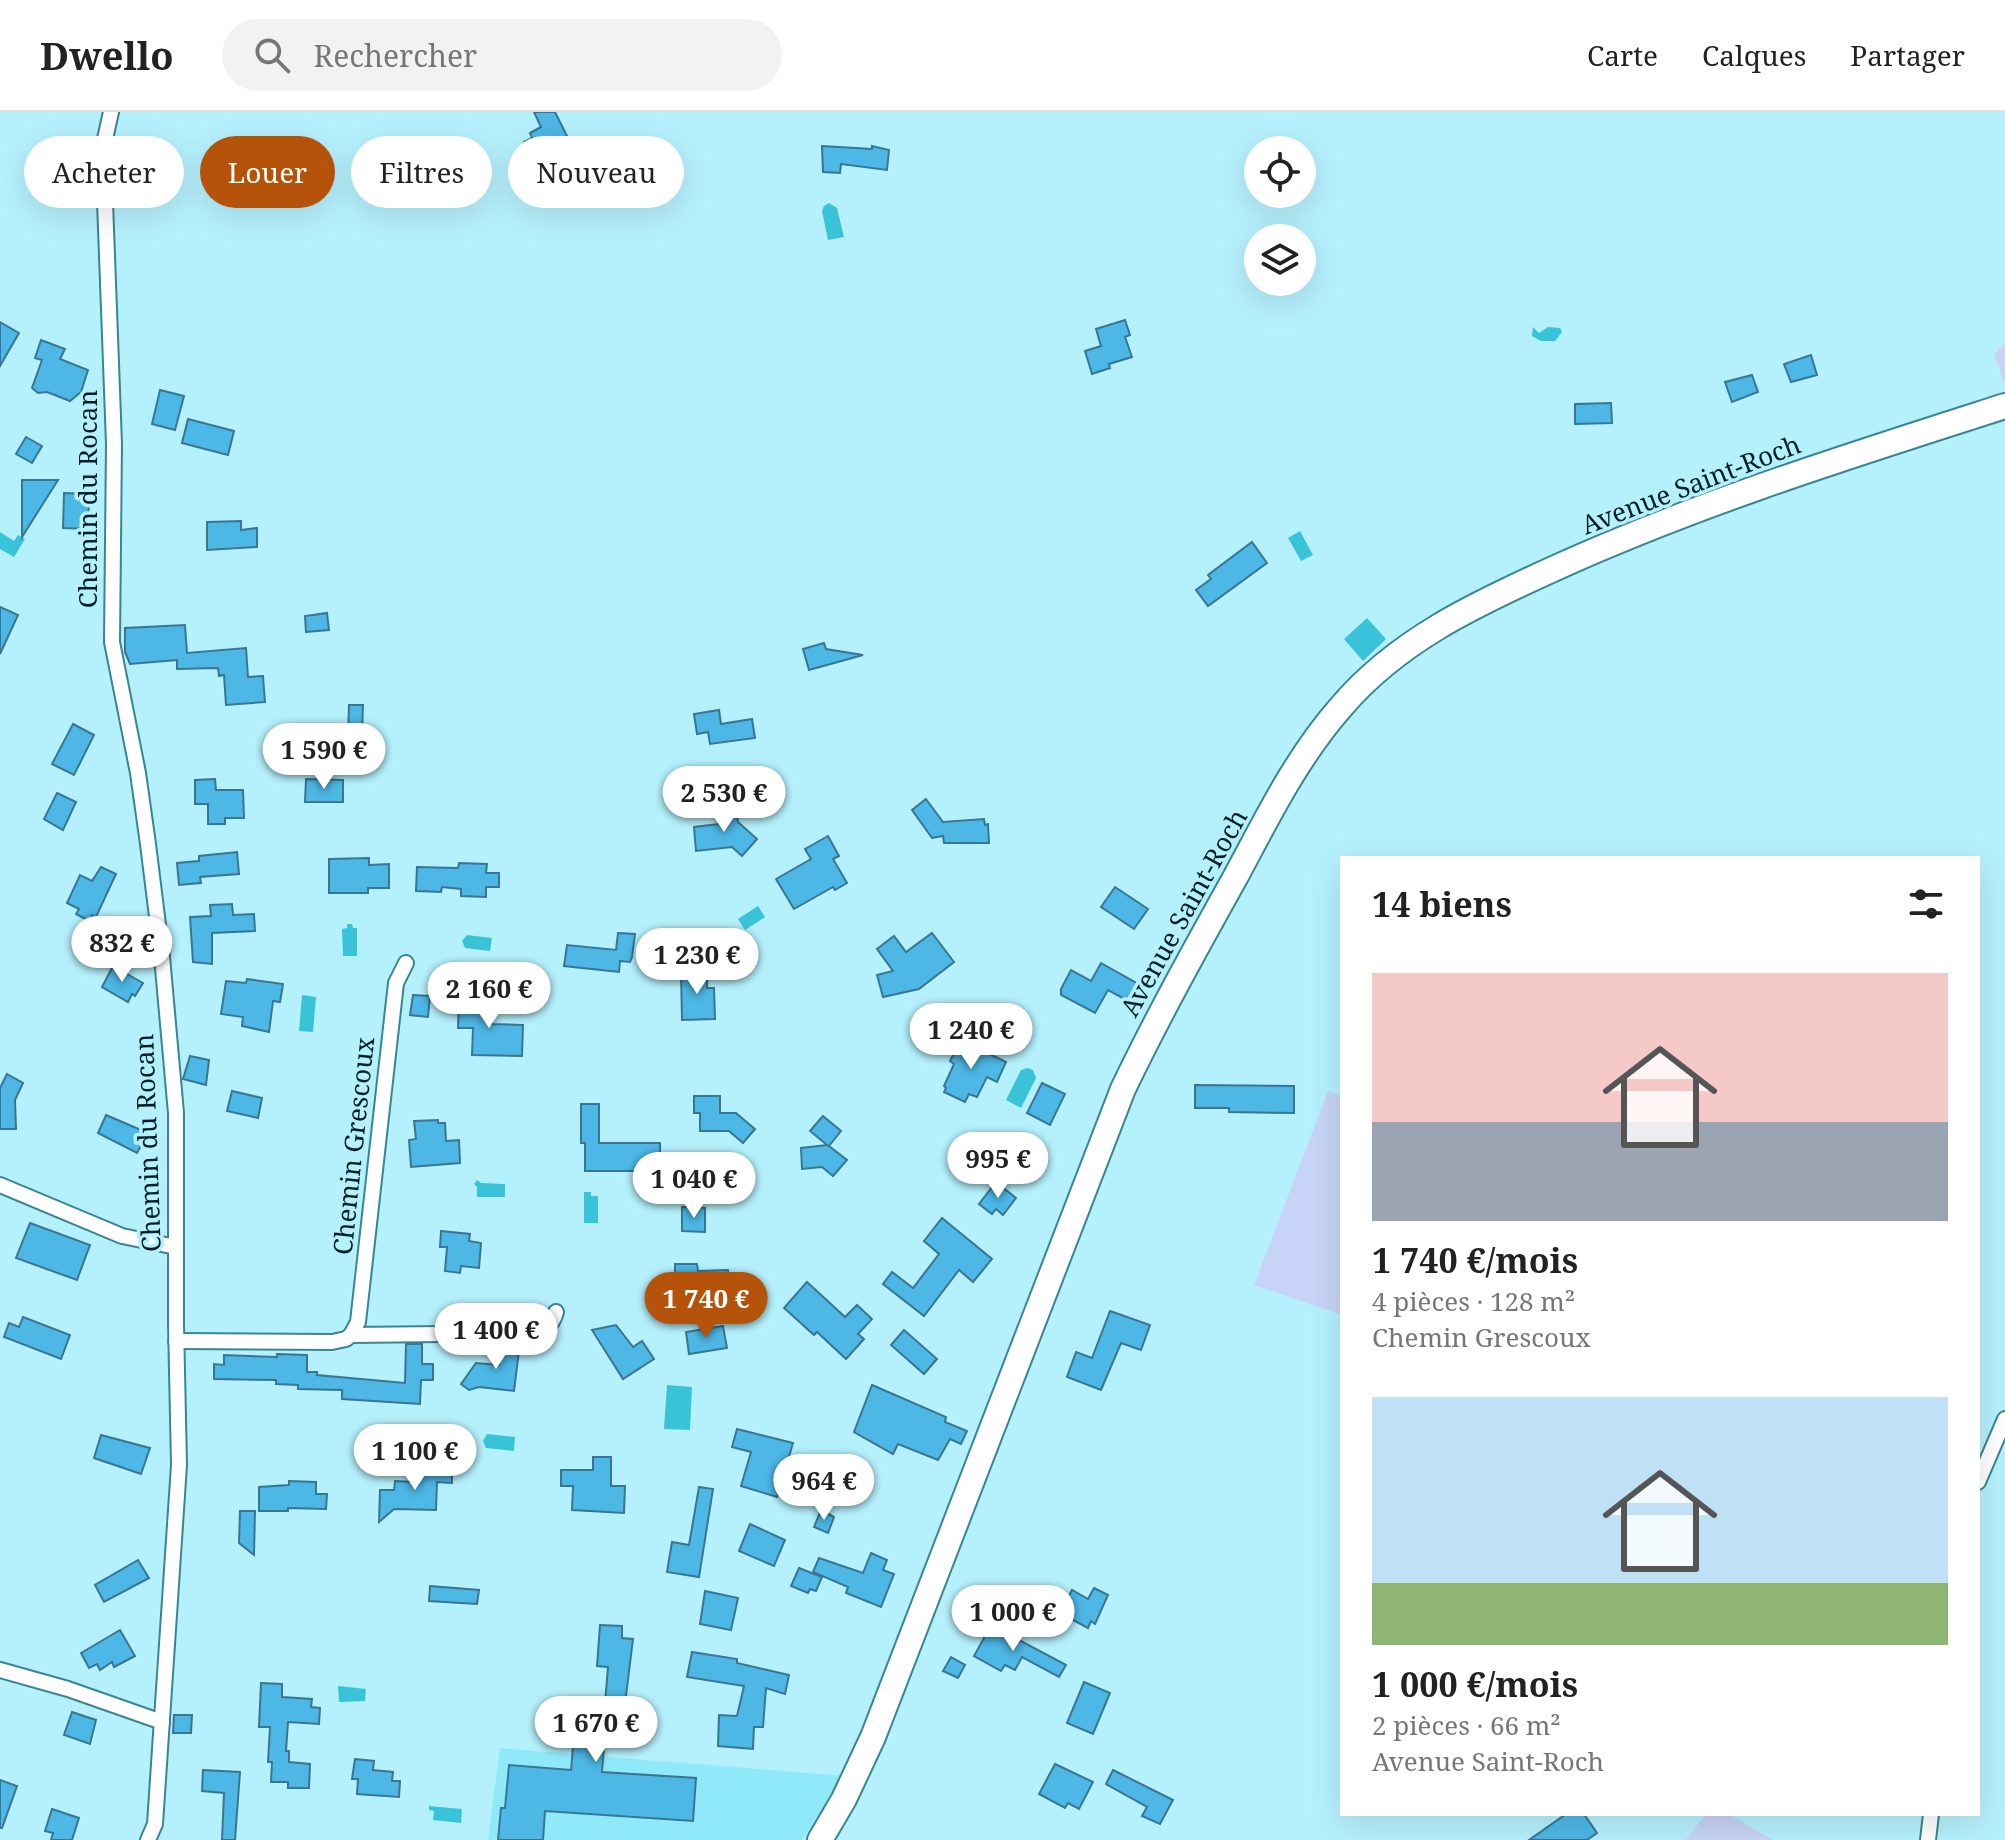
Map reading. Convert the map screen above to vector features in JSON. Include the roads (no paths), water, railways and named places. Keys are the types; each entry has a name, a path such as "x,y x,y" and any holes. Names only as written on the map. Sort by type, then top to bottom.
{"main road":[{"name":"Avenue Saint-Roch","path":"820,1840 844,1799 873,1737 1123,1089 1159,1012 1282,791 1311,745 1341,706 1416,639 1464,612 1581,556 1757,487 2005,406"}],"street":[{"name":"Chemin du Rocan","path":"111,112 103,148 114,444 112,642 138,773 162,957 176,1113 179,1465 155,1824 148,1840"},
{"name":"Chemin Grescoux","path":"351,1335 358,1322 396,983 406,963"},
{"path":"0,1185 122,1236 176,1247"},
{"path":"176,1341 332,1342 351,1335 532,1333 545,1330 553,1322 556,1312"},
{"path":"1980,1477 2005,1419"},
{"path":"0,1670 68,1689 162,1722"},
{"path":"1928,1840 1931,1816"}]}
